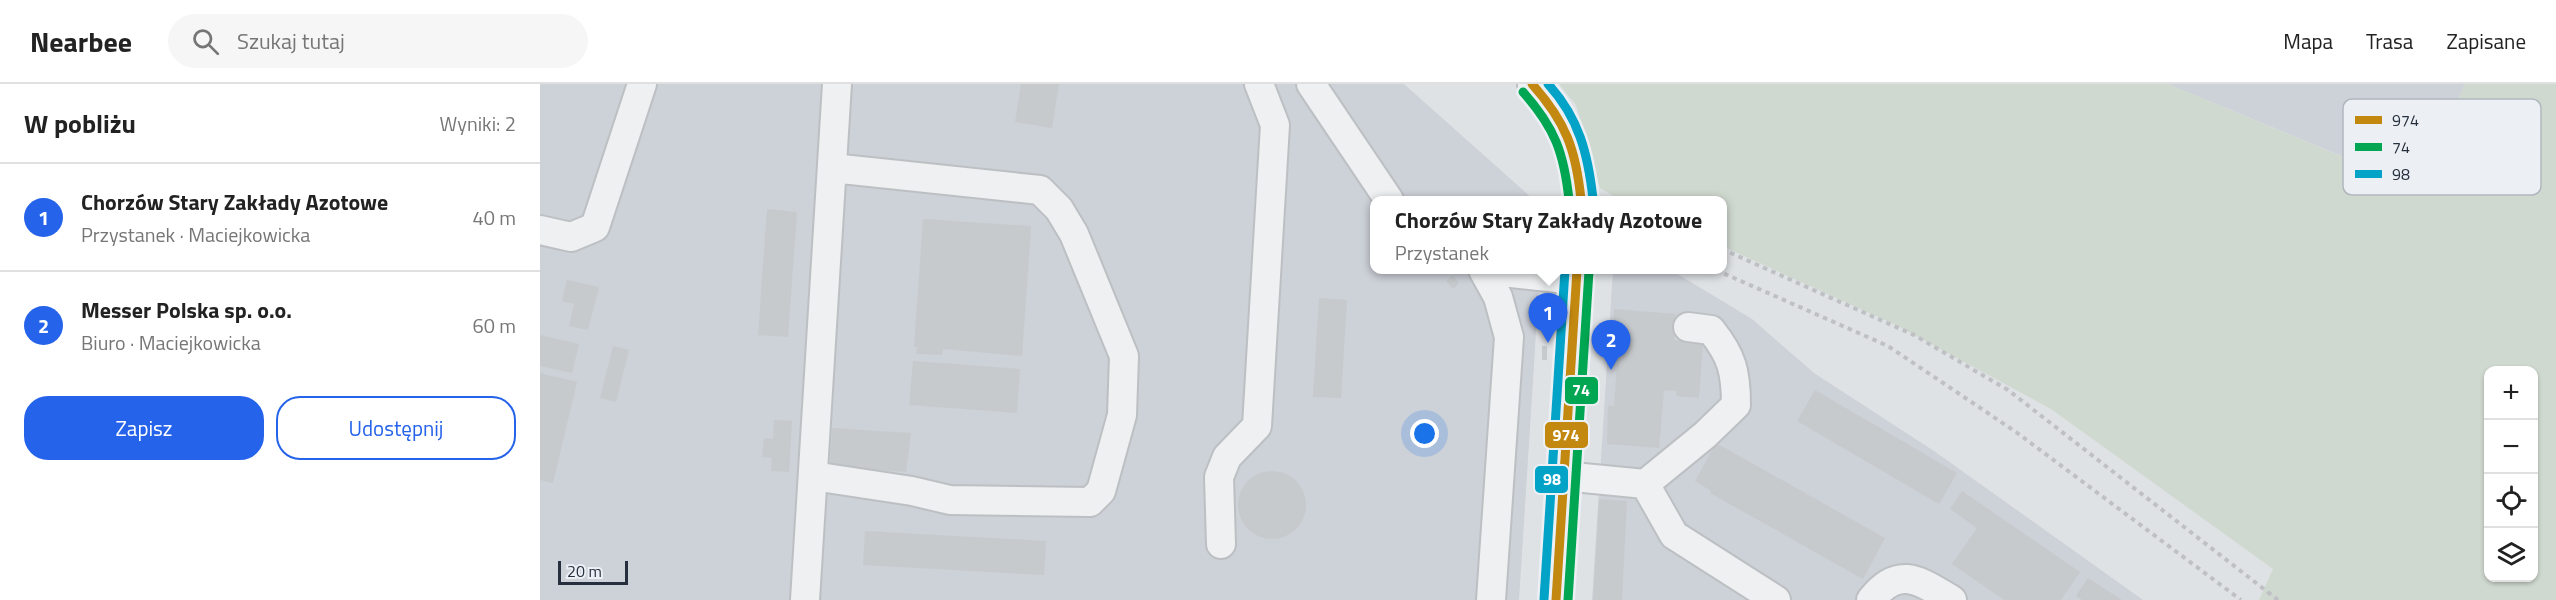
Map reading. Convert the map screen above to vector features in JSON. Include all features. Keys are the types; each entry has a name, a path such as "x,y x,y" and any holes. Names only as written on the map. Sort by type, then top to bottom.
{"street":[{"path":"540,230 571,237 595,227 642,84"},
{"path":"805,600 837,84"},
{"path":"1221,544 1219,477 1227,458 1257,426 1275,125 1259,84"},
{"path":"1311,84 1386,196"},
{"path":"1532,84 1556,110 1577,156 1581,196"},
{"path":"813,476 912,490 950,500 1090,502 1101,491 1122,415 1124,356 1074,234 1059,209 1040,190 832,168"},
{"path":"1485,274 1498,297 1509,337 1491,600"},
{"path":"1556,600 1576,275 1557,274"},
{"path":"1563,476 1645,484 1705,435 1736,405 1736,377 1726,348 1711,330 1688,327"},
{"path":"1645,484 1674,535 1776,600"},
{"path":"1871,600 1879,589 1898,579 1915,579 1952,600"}],"path":[{"path":"1727,251 1914,335 2008,390 2278,600"},
{"path":"1725,274 1888,346 2016,432 2241,600"}],"shaded area":[{"path":"540,84 1404,84 1530,196 1370,196 1370,274 1540,274 1519,600 540,600"},
{"path":"1559,84 2168,84 2343,157 2343,195 2541,195 2541,99 2458,99 2465,84 2556,84 2556,600 2259,600 2273,569 2051,409 1898,326 1727,248 1727,196 1613,196 1600,188 1576,105"},
{"path":"2168,84 2465,84 2458,99 2343,99 2343,157"},
{"path":"1613,274 1678,274 1752,319 1814,373 1934,451 2143,600 1592,600"}],"building":[{"path":"1021,84 1059,84 1052,128 1015,122"},
{"path":"767,209 797,212 788,337 758,335"},
{"path":"923,219 1031,226 1022,356 943,349 942,355 916,354 917,347 914,347"},
{"path":"1453,275 1459,283 1453,289 1446,281"},
{"path":"567,280 599,287 588,330 569,326 574,304 562,301"},
{"path":"1319,298 1347,300 1341,398 1313,397"},
{"path":"1614,309 1676,314 1674,340 1703,342 1699,398 1676,396 1677,391 1664,390 1659,448 1607,444 1608,406 1614,406 1619,336 1613,335"},
{"path":"540,335 579,344 572,373 540,366"},
{"path":"613,346 629,350 616,402 600,398"},
{"path":"1542,346 1547,346 1547,360 1542,360"},
{"path":"913,361 1020,369 1017,413 909,405"},
{"path":"540,373 577,382 553,483 540,480"},
{"path":"1815,390 1957,473 1939,504 1797,421"},
{"path":"774,420 792,421 789,472 771,471 772,458 762,457 764,438 773,439"},
{"path":"832,428 911,433 906,472 830,467"},
{"path":"1716,443 1885,538 1863,579 1710,493 1711,491 1695,481"},
{"path":"1272,471 1285,474 1296,481 1303,492 1306,505 1303,518 1296,529 1285,536 1272,539 1259,536 1248,529 1241,518 1238,505 1241,492 1248,481 1259,474"},
{"path":"1962,491 2080,572 2061,600 2004,600 1952,564 1977,528 1950,509"},
{"path":"1599,499 1627,501 1622,600 1593,600"},
{"path":"865,531 1046,541 1044,575 863,565"},
{"path":"2088,578 2122,600 2082,600 2076,596"}],"transit line":[{"name":"974","path":"1532,84 1561,124 1572,151 1581,196"},
{"name":"98","path":"1548,84 1575,123 1585,152 1593,196"},
{"name":"74","path":"1523,92 1543,117 1556,142 1564,168 1568,196"},
{"name":"98","path":"1544,599 1565,274"},
{"name":"974","path":"1556,600 1577,274"},
{"name":"74","path":"1568,600 1589,274"}],"place":[{"name":"Chorzów Stary Zakłady Azotowe","path":"1548,343"},
{"name":"Messer Polska sp. o.o.","path":"1611,370"}]}
